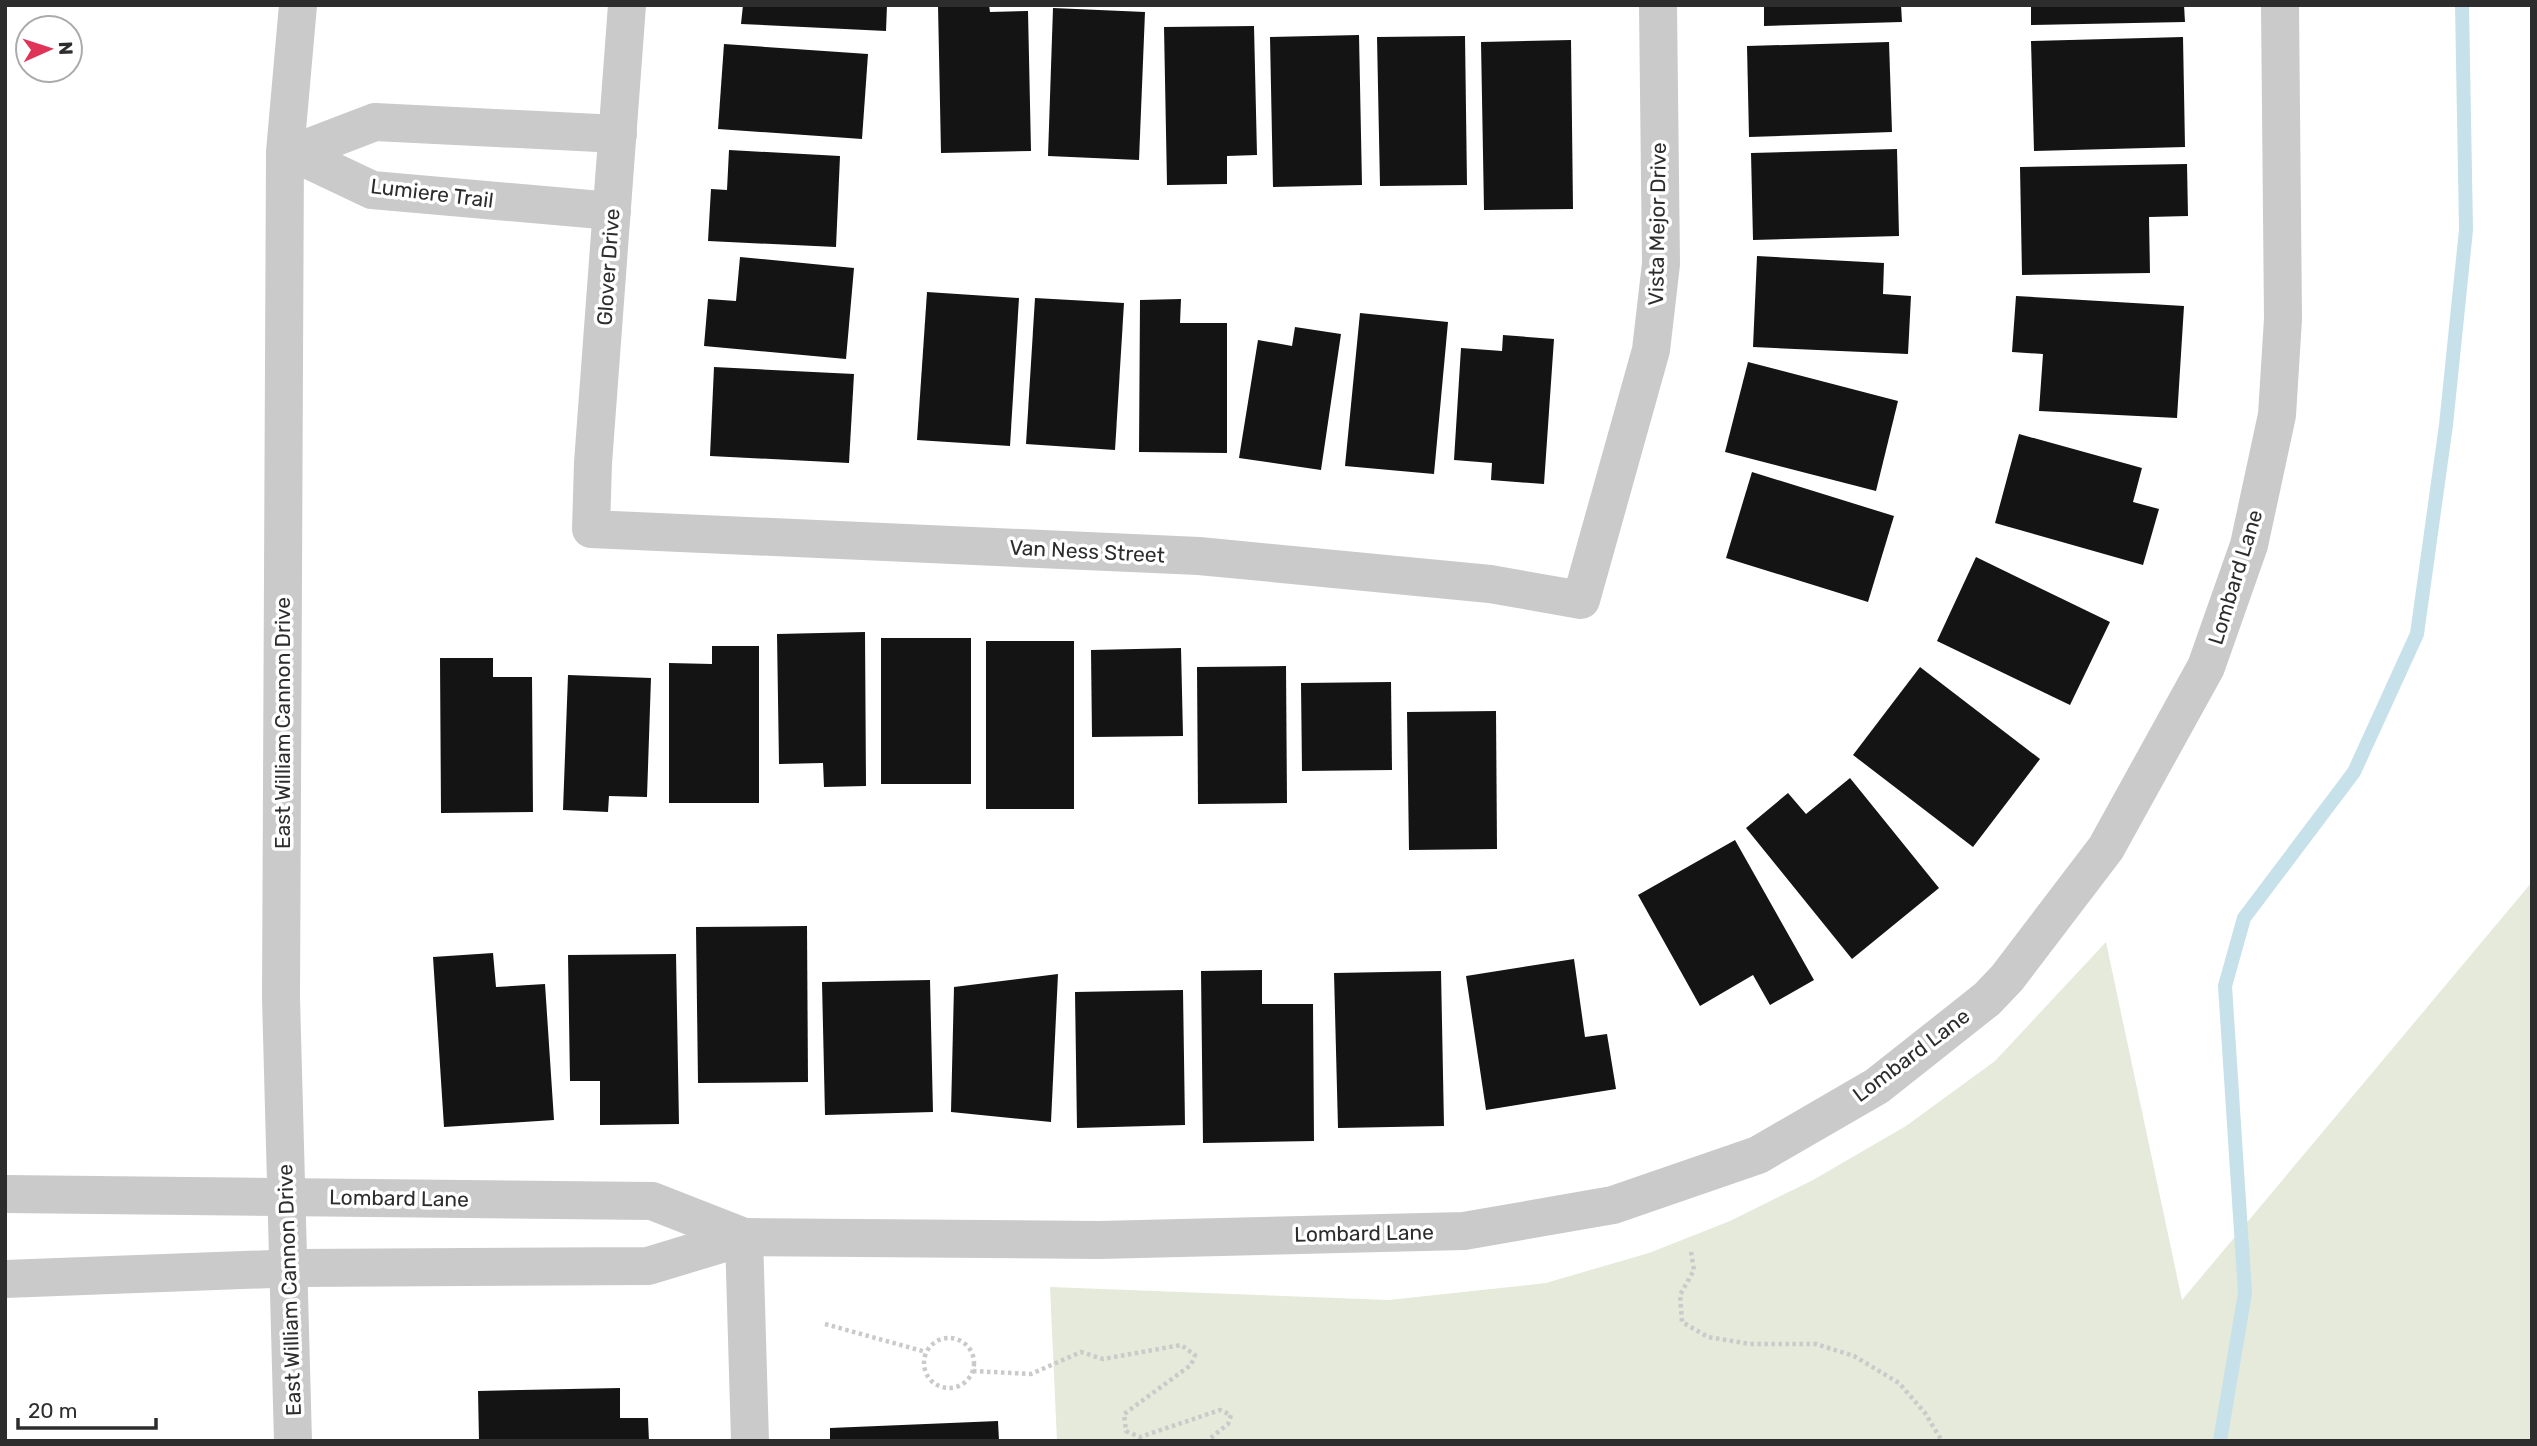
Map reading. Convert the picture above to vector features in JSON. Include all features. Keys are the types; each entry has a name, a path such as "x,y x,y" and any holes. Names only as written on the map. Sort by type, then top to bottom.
{"street":[{"name":"East William Cannon Drive","path":"293,1441 281,998 285,176 298,5"},
{"name":"Glover Drive","path":"591,528 627,5"},
{"name":"Vista Mejor Drive","path":"1581,600 1651,349 1661,264 1658,5"},
{"name":"Lombard Lane","path":"5,1279 287,1268 648,1266 744,1237 1099,1240 1464,1231 1613,1205 1758,1155 1877,1086 1987,999 2007,978 2106,848 2206,667 2249,545 2277,415 2283,319 2280,5"},
{"name":"Lumiere Trail","path":"612,211 372,190 295,153 375,122 618,134"},
{"name":"Van Ness Street","path":"591,528 1199,556 1490,584 1581,600"},
{"name":"Lombard Lane","path":"5,1194 652,1200 744,1237"},
{"path":"744,1237 750,1441"}],"path":[{"path":"1691,1252 1694,1270 1680,1296 1682,1322 1708,1337 1751,1345 1816,1344 1854,1356 1899,1383 1924,1413 1942,1441"},
{"path":"825,1324 926,1352"},
{"path":"954,1338 968,1347 974,1363 973,1371 963,1384 956,1388 939,1387 932,1383 923,1368 926,1352 938,1340 954,1338"},
{"path":"973,1371 1031,1374 1081,1352 1103,1359 1181,1345 1195,1355 1191,1365 1124,1414 1126,1431 1140,1437 1220,1410 1231,1415 1228,1424 1207,1441"}],"green space":[{"path":"2532,882 2532,1441 1057,1441 1050,1287 1389,1300 1546,1283 1649,1253 1730,1221 1813,1180 1906,1126 1995,1061 2106,942 2182,1300"}],"building":[{"path":"743,5 887,5 886,31 741,24"},
{"path":"938,5 989,5 990,12 1028,11 1031,151 941,153"},
{"path":"1764,5 1901,5 1902,22 1764,26"},
{"path":"2031,5 2184,5 2185,22 2031,25"},
{"path":"1053,8 1145,12 1139,160 1048,156"},
{"path":"1254,26 1257,155 1227,156 1227,184 1167,185 1164,27"},
{"path":"1359,35 1362,185 1273,187 1270,37"},
{"path":"1465,36 1467,185 1380,186 1377,37"},
{"path":"2183,37 2185,147 2034,151 2031,41"},
{"path":"1571,40 1573,209 1484,210 1481,42"},
{"path":"1889,42 1892,132 1749,137 1747,46"},
{"path":"724,44 868,54 862,139 718,129"},
{"path":"1897,149 1899,236 1753,240 1751,153"},
{"path":"729,150 840,156 836,247 708,241 711,189 727,190"},
{"path":"2187,164 2188,216 2149,217 2150,273 2022,275 2020,167"},
{"path":"1757,256 1884,263 1883,294 1911,296 1908,354 1753,347"},
{"path":"740,257 854,268 846,359 704,346 708,299 736,301"},
{"path":"927,292 1019,298 1010,446 917,440"},
{"path":"2016,296 2184,306 2177,418 2039,411 2043,354 2012,352"},
{"path":"1035,298 1124,303 1115,450 1026,444"},
{"path":"1181,299 1180,323 1227,323 1227,453 1139,452 1140,300"},
{"path":"1360,313 1448,322 1434,474 1345,466"},
{"path":"1295,327 1341,334 1321,470 1239,458 1258,340 1292,346"},
{"path":"1503,335 1554,339 1544,484 1491,480 1492,463 1454,460 1461,348 1502,351"},
{"path":"1748,362 1898,401 1876,491 1725,452"},
{"path":"714,367 854,374 849,463 710,456"},
{"path":"2019,434 2142,468 2133,502 2159,509 2143,565 1995,523"},
{"path":"1752,472 1894,516 1868,602 1726,558"},
{"path":"1976,557 2110,622 2070,705 1937,641"},
{"path":"865,632 866,786 824,787 823,763 779,764 777,634"},
{"path":"881,638 971,638 971,784 881,784"},
{"path":"986,641 1074,641 1074,809 986,809"},
{"path":"712,646 759,646 759,803 669,803 669,663 712,664"},
{"path":"1181,648 1183,736 1092,737 1091,650"},
{"path":"440,658 493,658 493,677 532,677 533,812 441,813"},
{"path":"1286,666 1287,803 1198,804 1197,667"},
{"path":"1920,667 2040,759 1973,847 1853,755"},
{"path":"568,675 651,678 647,797 609,796 608,812 563,810"},
{"path":"1391,682 1392,770 1302,771 1301,683"},
{"path":"1496,711 1497,849 1409,850 1407,712"},
{"path":"1850,778 1939,888 1852,959 1746,828 1788,793 1806,814"},
{"path":"1735,840 1814,980 1770,1005 1753,975 1700,1006 1638,895"},
{"path":"807,926 808,1082 698,1083 696,927"},
{"path":"493,953 496,987 545,984 554,1120 444,1127 433,957"},
{"path":"676,954 679,1124 600,1125 600,1081 570,1081 568,955"},
{"path":"1574,959 1585,1037 1607,1034 1616,1089 1486,1110 1466,976"},
{"path":"1262,970 1262,1004 1313,1004 1314,1141 1203,1143 1201,971"},
{"path":"1441,971 1444,1126 1338,1128 1334,973"},
{"path":"1058,974 1051,1122 951,1112 954,987"},
{"path":"930,980 933,1112 825,1115 822,982"},
{"path":"1183,990 1185,1125 1077,1128 1075,992"},
{"path":"620,1388 620,1418 648,1418 649,1441 479,1441 478,1391"},
{"path":"998,1421 999,1441 830,1441 830,1428"}],"waterway":[{"path":"2220,1441 2245,1293 2225,986 2244,918 2354,772 2417,634 2446,425 2466,230 2462,5"}]}
